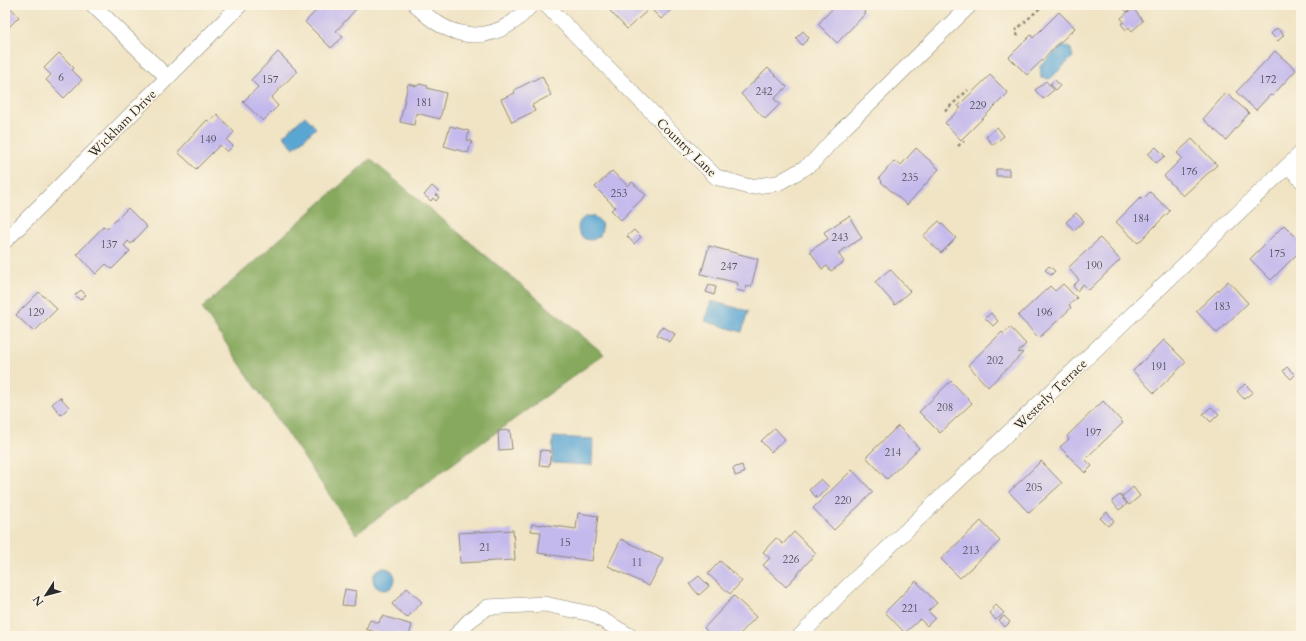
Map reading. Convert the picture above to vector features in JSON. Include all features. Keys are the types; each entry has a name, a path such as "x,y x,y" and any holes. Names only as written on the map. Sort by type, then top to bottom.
{"street":[{"path":"93,5 168,78"},
{"name":"Wickham Drive","path":"5,241 240,5"},
{"path":"416,5 435,23 448,30 476,35 499,30 519,17 531,5"},
{"name":"Country Lane","path":"546,5 716,177 749,187 778,183 813,162 840,132 970,5"},
{"name":"Westerly Terrace","path":"800,636 844,589 1301,153"},
{"path":"1289,166 1301,180"},
{"path":"455,636 469,621 488,607 544,604 592,614 630,636"}],"path":[{"path":"1018,36 1015,31 1040,8"},
{"path":"945,111 968,90"},
{"path":"958,146 964,141"}],"green space":[{"path":"370,159 604,354 356,534 202,308"}],"water":[{"path":"1063,45 1071,49 1073,57 1050,79 1041,78 1040,66"},
{"path":"305,116 316,128 294,148 283,136"},
{"path":"590,216 595,217 601,223 601,233 595,239 590,240 585,239 579,233 578,228 579,223 585,217"},
{"path":"711,301 748,311 742,332 705,321"},
{"path":"553,437 593,439 592,465 552,463"},
{"path":"384,568 392,571 395,579 392,587 384,590 376,587 373,579 376,571"}],"building":[{"path":"5,5 8,5 19,17 5,31"},
{"path":"326,5 340,5 343,7 345,5 355,5 358,7 336,31 343,37 331,48 305,22 320,7 322,9"},
{"path":"616,5 668,5 672,9 661,19 650,8 627,29 610,11"},
{"path":"836,5 858,5 866,13 837,43 818,24"},
{"path":"1120,5 1134,5 1127,12"},
{"path":"1133,8 1143,21 1132,31 1129,27 1126,30 1121,24 1124,22 1121,18"},
{"path":"1059,12 1075,28 1027,75 1009,57 1031,35 1033,38"},
{"path":"1277,28 1284,35 1278,41 1271,34"},
{"path":"803,31 809,38 802,45 796,38"},
{"path":"1275,51 1296,70 1272,96 1270,95 1256,110 1236,92"},
{"path":"278,52 297,71 271,98 278,106 263,121 243,102 258,87 251,80"},
{"path":"59,53 74,68 72,70 82,80 64,98 46,80 51,75 44,68"},
{"path":"768,68 787,87 774,99 780,104 765,119 741,94"},
{"path":"990,75 1008,93 961,140 945,123 961,108 958,106"},
{"path":"542,76 551,95 532,105 535,111 512,122 501,99 515,93 514,90"},
{"path":"1055,80 1060,86 1056,90 1050,84"},
{"path":"1046,81 1054,90 1043,99 1035,90"},
{"path":"408,84 428,86 427,88 446,93 440,119 416,113 414,125 400,122"},
{"path":"1226,93 1249,113 1226,140 1203,119"},
{"path":"217,114 234,132 227,140 233,146 227,152 220,145 196,169 178,152 207,120 210,122"},
{"path":"450,126 469,131 467,140 472,141 468,153 444,146"},
{"path":"997,127 1004,136 993,145 986,137"},
{"path":"1192,139 1217,165 1183,196 1164,176 1182,158 1177,153"},
{"path":"1156,147 1165,156 1156,163 1148,154"},
{"path":"916,148 939,169 907,205 881,182 882,181 879,178 894,161 901,165"},
{"path":"996,169 1009,169 1009,176 996,176"},
{"path":"612,171 628,186 632,182 646,195 621,220 611,210 615,207 595,187"},
{"path":"432,186 439,192 436,195 439,197 436,201 433,198 431,201 424,195"},
{"path":"1150,192 1170,211 1138,243 1116,222 1141,197 1143,199"},
{"path":"128,208 147,227 131,244 128,241 124,246 130,251 112,269 106,264 96,274 77,254 104,226 107,229"},
{"path":"1076,213 1084,221 1074,230 1066,222"},
{"path":"849,216 862,238 838,253 844,262 831,271 827,266 822,269 810,251 828,239 824,232"},
{"path":"939,221 956,238 941,253 923,236"},
{"path":"1284,225 1301,242 1301,250 1271,280 1250,259"},
{"path":"634,230 641,237 634,244 627,236"},
{"path":"1100,238 1120,260 1089,290 1083,284 1077,291 1073,286 1079,280 1068,268"},
{"path":"709,246 758,259 751,287 747,286 745,292 736,290 738,283 701,274"},
{"path":"1049,266 1055,271 1051,275 1045,270"},
{"path":"890,269 910,291 895,305 875,282"},
{"path":"1228,281 1248,303 1217,333 1196,311"},
{"path":"1063,284 1077,298 1069,305 1071,308 1039,338 1018,316 1050,286 1055,291"},
{"path":"709,285 716,287 714,295 706,292"},
{"path":"81,290 86,295 80,300 75,295"},
{"path":"39,292 57,309 34,332 16,315"},
{"path":"991,313 998,321 993,326 985,318"},
{"path":"662,326 675,334 670,342 657,335"},
{"path":"1010,327 1026,344 1018,352 1023,353 988,387 968,365 1002,332 1004,334"},
{"path":"1164,340 1186,362 1154,393 1133,371"},
{"path":"1287,367 1295,375 1291,379 1283,371"},
{"path":"951,381 972,403 940,433 919,412"},
{"path":"1245,384 1253,392 1244,399 1237,391"},
{"path":"60,397 69,407 61,415 52,404"},
{"path":"1103,401 1123,423 1085,459 1092,466 1085,473 1060,447 1069,439 1067,436"},
{"path":"1211,407 1219,414 1211,422 1203,414"},
{"path":"898,426 919,448 887,479 866,457"},
{"path":"775,428 785,439 771,452 761,441"},
{"path":"510,430 512,449 499,450 498,431"},
{"path":"541,450 551,451 549,466 539,465"},
{"path":"1041,461 1062,483 1029,513 1009,492"},
{"path":"742,465 744,473 735,476 733,468"},
{"path":"852,470 873,492 834,530 813,508"},
{"path":"821,479 829,487 817,498 809,490"},
{"path":"1133,487 1140,496 1129,505 1122,497"},
{"path":"1120,495 1127,504 1119,510 1112,501"},
{"path":"1107,512 1114,521 1108,526 1100,518"},
{"path":"578,513 598,516 592,561 538,553 541,532 531,531 532,524 576,529"},
{"path":"981,521 1000,541 960,578 941,559"},
{"path":"513,530 515,560 460,563 458,533"},
{"path":"794,532 816,553 786,587 763,565 770,558 763,552 776,538 783,544"},
{"path":"621,539 663,559 649,586 608,566"},
{"path":"720,561 742,581 730,594 708,574"},
{"path":"699,576 709,586 699,595 689,584"},
{"path":"916,581 937,603 928,611 935,618 927,626 920,619 905,633 885,612"},
{"path":"407,588 422,602 407,618 392,604"},
{"path":"345,589 356,591 354,606 342,605"},
{"path":"734,596 756,617 738,636 712,636 704,628"},
{"path":"996,605 1004,613 996,620 990,613 994,609 992,608"},
{"path":"383,616 412,625 409,636 377,636 378,633 366,629 370,620 379,623 381,617"},
{"path":"1004,616 1010,622 1005,627 999,620"}]}
